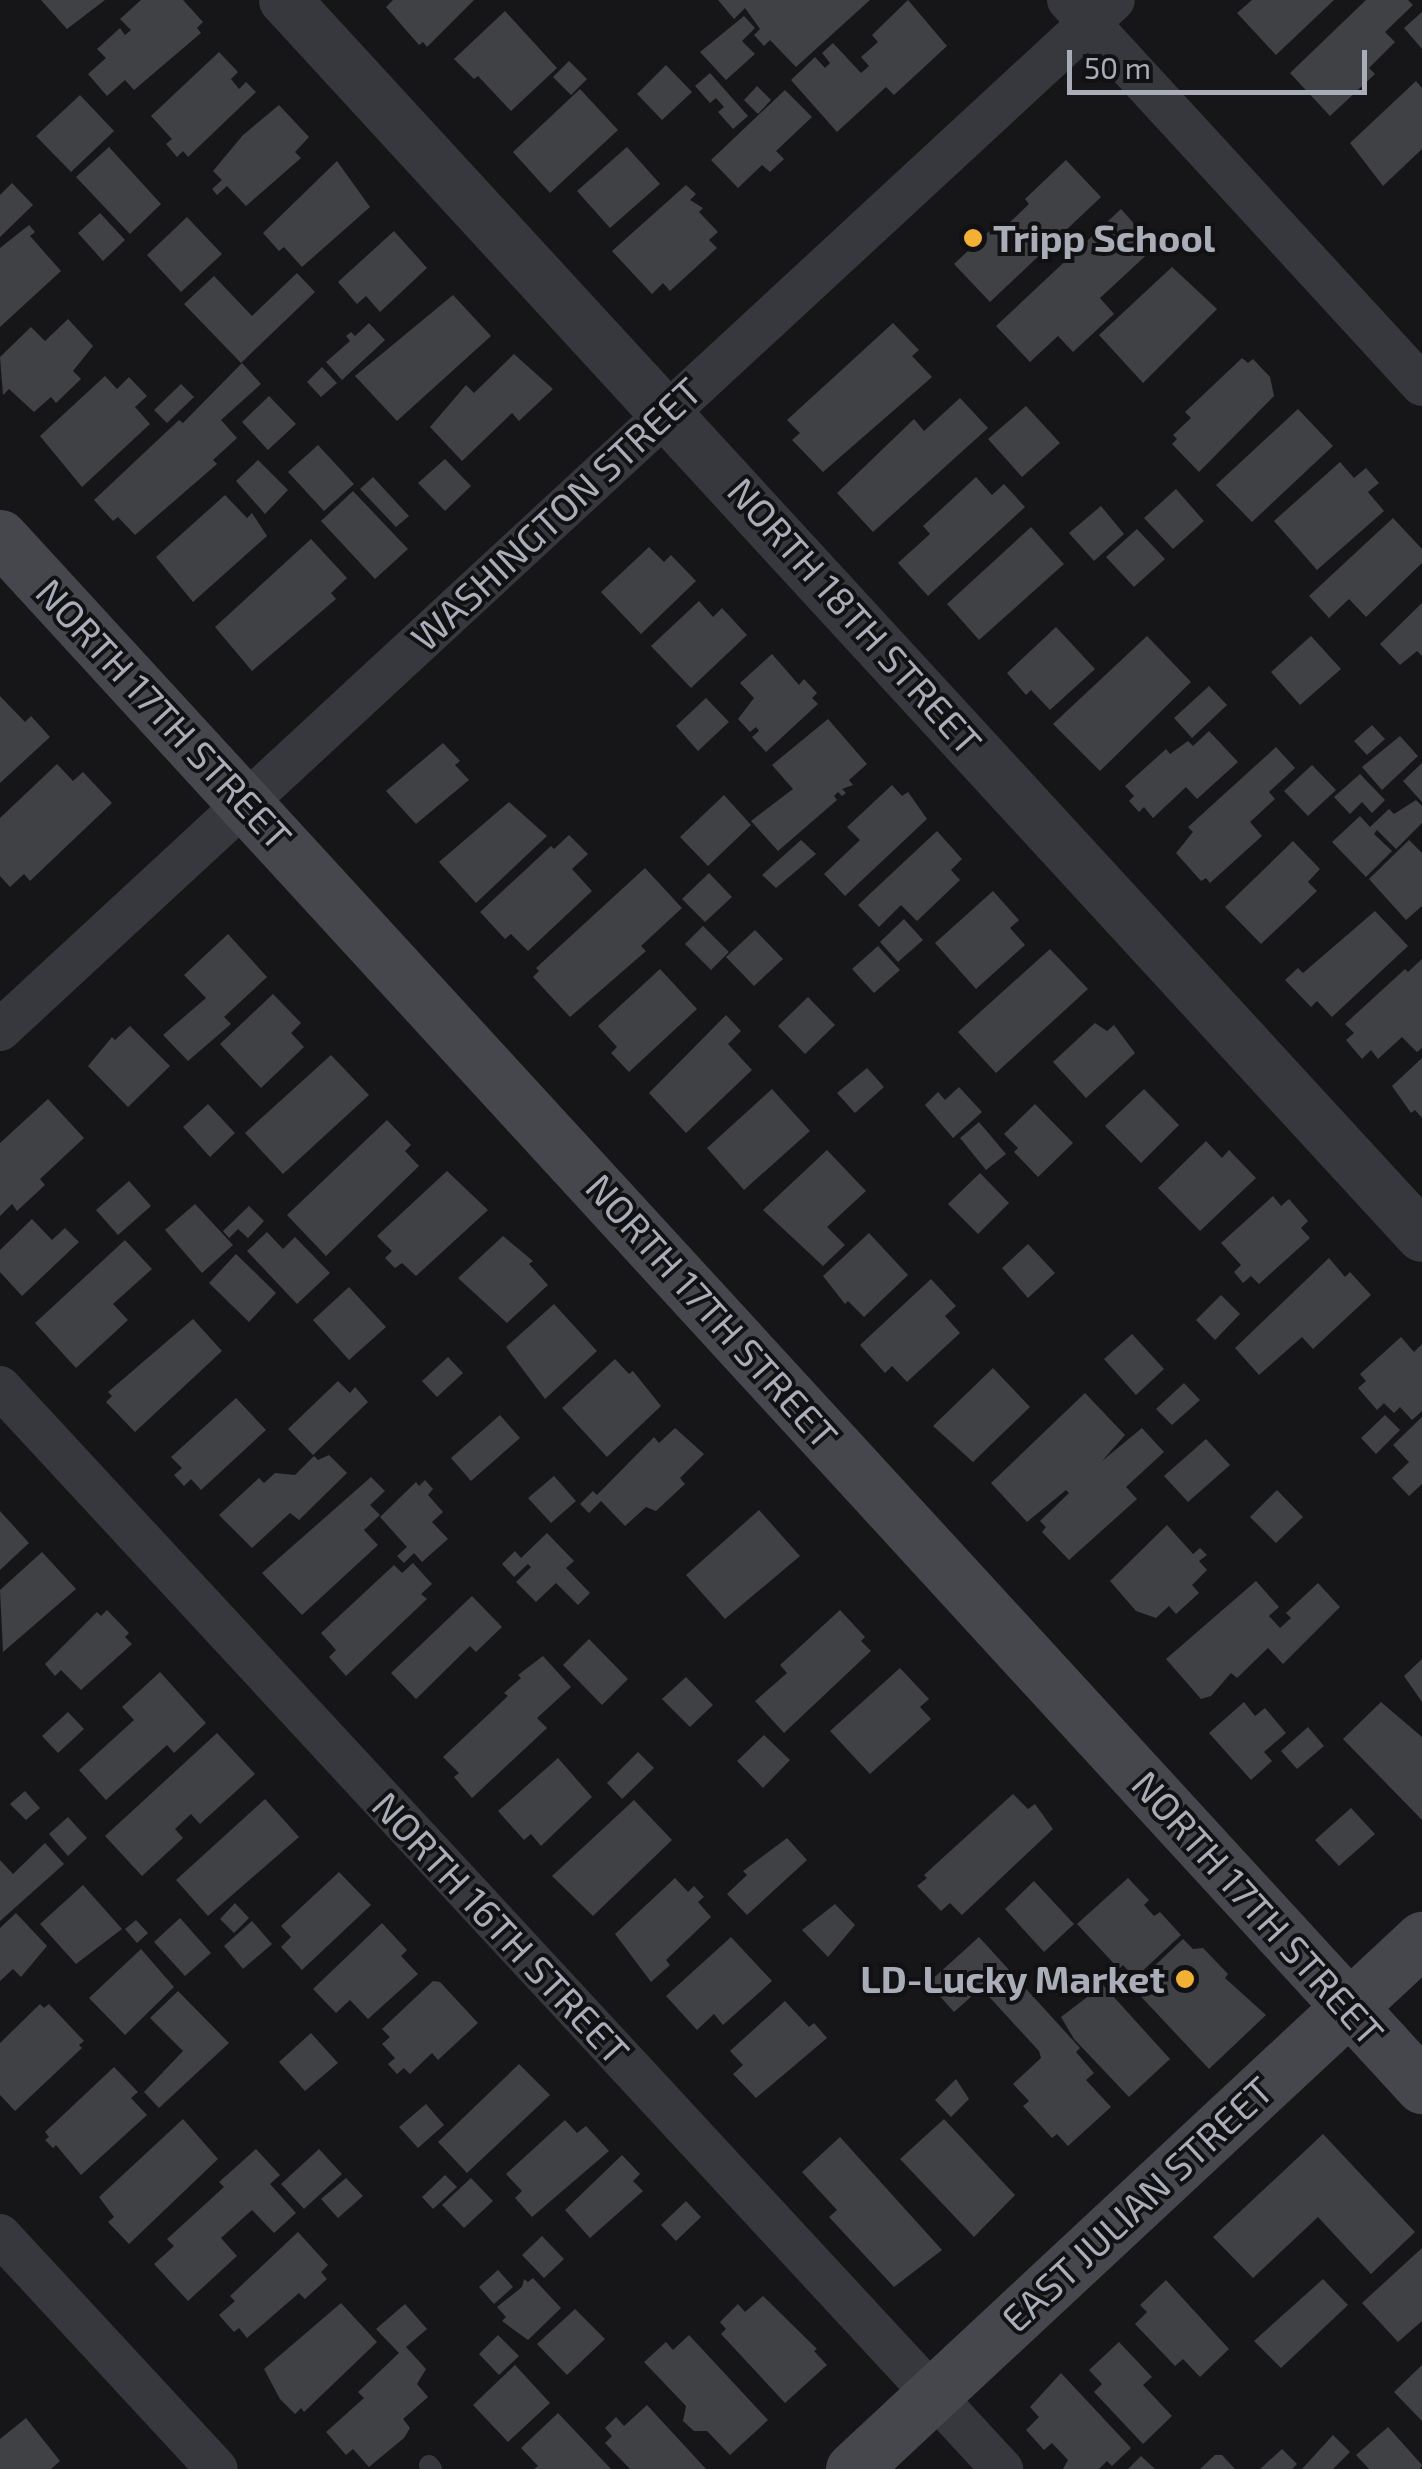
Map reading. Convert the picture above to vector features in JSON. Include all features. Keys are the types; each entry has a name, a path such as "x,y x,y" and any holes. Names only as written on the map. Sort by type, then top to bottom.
{"main road":[{"name":"NORTH 17TH STREET","path":"0,537 1422,2086"},
{"name":"EAST JULIAN STREET","path":"853,2469 1422,1939"}],"street":[{"name":"NORTH 18TH STREET","path":"285,0 1422,1236"},
{"name":"WASHINGTON STREET","path":"0,1030 667,411 1091,8"},
{"path":"1091,8 1422,385"},
{"name":"NORTH 16TH STREET","path":"0,1387 1002,2469"},
{"path":"0,2234 217,2469"}],"building":[{"path":"41,0 105,0 67,29"},
{"path":"141,0 183,0 203,22 197,28 201,33 134,90 125,80 107,96 88,74 106,58 97,49 120,28 125,35 131,30 120,19"},
{"path":"393,0 474,0 427,47 423,42 419,45 386,7"},
{"path":"718,0 870,0 796,67 770,40 764,46 754,35 760,29 745,8 734,19"},
{"path":"908,0 947,46 894,95 886,87 837,132 791,80 815,57 825,68 830,63 822,53 833,43 861,73 869,66 861,57 878,42 872,35"},
{"path":"1252,0 1334,0 1276,55 1237,13"},
{"path":"1366,0 1408,0 1413,5 1385,32 1395,42 1369,68 1375,74 1330,116 1290,73"},
{"path":"505,11 557,68 511,111 478,76 474,79 454,59"},
{"path":"1422,12 1422,49 1404,28"},
{"path":"744,16 755,28 742,41 755,54 726,80 700,52"},
{"path":"219,52 238,72 231,79 239,89 246,82 256,92 188,157 183,151 177,157 166,144 172,139 151,116"},
{"path":"569,61 587,79 571,95 553,77"},
{"path":"666,65 692,92 662,120 637,94"},
{"path":"710,73 748,116 733,129 718,112 724,107 716,98 710,103 695,86"},
{"path":"1416,81 1422,88 1422,149 1383,186 1350,143"},
{"path":"757,86 771,100 758,114 744,100"},
{"path":"580,89 618,130 550,193 513,152"},
{"path":"785,90 812,117 776,151 784,159 770,172 762,165 738,188 711,160"},
{"path":"80,95 114,131 71,172 36,136"},
{"path":"279,105 309,137 295,152 301,158 246,206 227,186 217,195 212,189 222,180 213,171 243,135"},
{"path":"109,147 161,204 130,234 76,177"},
{"path":"627,147 660,184 610,228 577,191"},
{"path":"1066,160 1101,197 990,302 954,264 998,223 1003,229 1029,204 1025,199"},
{"path":"337,161 370,207 302,267 284,247 279,251 263,233"},
{"path":"12,183 33,205 0,237 0,195"},
{"path":"686,185 696,194 690,200 703,208 699,212 718,232 709,240 717,248 670,291 663,283 652,294 612,251"},
{"path":"1121,209 1155,247 1100,298 1114,314 1073,352 1058,336 1030,362 996,326"},
{"path":"100,213 125,240 103,261 78,233"},
{"path":"187,217 222,254 181,292 147,255"},
{"path":"29,225 35,232 30,236 61,271 0,327 0,248"},
{"path":"394,231 427,268 380,312 366,296 357,304 338,282"},
{"path":"1172,267 1217,309 1143,383 1099,335"},
{"path":"297,273 315,292 241,363 184,304 214,276 252,316"},
{"path":"453,295 491,336 397,421 355,376"},
{"path":"68,319 93,346 73,371 81,379 56,403 51,397 34,412 9,389 3,395 0,357 31,327 45,341"},
{"path":"369,323 385,340 342,380 326,362 350,341 346,336 351,332 355,336"},
{"path":"893,323 919,350 912,356 932,377 823,472 792,440 800,433 787,420"},
{"path":"514,354 553,389 519,421 512,413 462,461 430,427 466,385 474,393"},
{"path":"1242,358 1248,363 1253,359 1270,377 1274,396 1199,472 1172,444 1177,439 1173,435 1191,418 1185,412"},
{"path":"242,363 261,384 221,420 237,438 213,460 217,464 135,535 118,517 113,521 94,500 179,420 183,423"},
{"path":"322,367 337,383 321,397 307,382"},
{"path":"105,376 117,389 129,377 147,396 135,407 150,424 82,487 40,436"},
{"path":"181,384 194,397 167,423 154,410"},
{"path":"269,396 296,424 268,450 242,422"},
{"path":"960,398 988,428 873,532 837,493 914,419 924,431"},
{"path":"1026,406 1060,443 1022,477 988,439"},
{"path":"1298,409 1333,446 1252,522 1216,485"},
{"path":"318,445 354,484 324,511 288,472"},
{"path":"445,459 471,486 445,511 418,483"},
{"path":"258,460 288,490 265,514 236,481"},
{"path":"1340,462 1354,478 1366,468 1379,483 1368,492 1384,511 1317,570 1274,521"},
{"path":"373,477 409,516 396,527 360,489"},
{"path":"976,477 992,495 1004,484 1025,507 928,596 898,563 930,534 923,526"},
{"path":"1176,489 1204,521 1173,549 1144,518"},
{"path":"353,491 408,549 375,579 321,521"},
{"path":"225,495 247,518 252,513 267,536 193,602 156,557"},
{"path":"1101,506 1124,534 1094,561 1069,533"},
{"path":"1393,518 1422,549 1422,563 1366,617 1349,599 1329,618 1309,596"},
{"path":"1031,527 1064,564 979,640 947,604"},
{"path":"1137,529 1165,559 1134,587 1106,557"},
{"path":"311,539 347,578 331,593 336,599 252,671 215,627"},
{"path":"649,547 664,562 671,555 696,581 641,634 601,592"},
{"path":"699,601 713,617 722,608 747,635 691,688 651,646"},
{"path":"1422,603 1422,656 1417,651 1400,665 1380,644"},
{"path":"1056,627 1095,669 1050,710 1031,690 1026,695 1007,673"},
{"path":"1147,636 1191,682 1100,771 1053,724"},
{"path":"1311,636 1341,669 1300,705 1271,672"},
{"path":"772,654 799,685 804,679 817,693 812,698 818,704 766,752 752,737 759,731 756,727 750,732 738,719 754,698 740,683"},
{"path":"1209,686 1227,705 1192,738 1174,718"},
{"path":"0,696 25,722 31,716 50,737 0,783"},
{"path":"706,698 729,722 698,751 676,726"},
{"path":"828,719 867,764 849,780 853,785 842,789 846,793 842,796 838,792 834,796 837,800 778,851 751,821 793,789 772,765"},
{"path":"1372,725 1385,739 1367,755 1354,741"},
{"path":"1209,731 1238,762 1197,799 1186,787 1153,818 1144,807 1139,812 1129,801 1134,796 1125,786 1166,749 1170,754 1188,741 1193,746"},
{"path":"1400,736 1418,756 1382,790 1362,767"},
{"path":"443,743 460,761 455,765 469,780 416,824 386,791"},
{"path":"1276,747 1295,768 1269,792 1275,799 1250,822 1262,836 1210,883 1206,878 1201,881 1176,853 1193,832 1188,827"},
{"path":"1422,763 1422,802 1403,781"},
{"path":"57,764 73,781 83,772 112,803 30,881 24,874 10,887 0,876 0,818"},
{"path":"1312,765 1336,790 1308,816 1284,791"},
{"path":"1360,774 1385,800 1372,813 1362,802 1350,814 1334,797"},
{"path":"892,785 902,796 908,792 927,819 845,896 824,874 860,840 847,827"},
{"path":"724,795 751,825 708,866 680,837"},
{"path":"1416,800 1422,806 1422,823 1396,849 1377,830 1374,834 1392,851 1366,877 1332,842 1360,816 1370,827 1389,809 1394,814"},
{"path":"509,802 547,836 476,903 439,862"},
{"path":"937,831 962,859 951,870 960,880 917,921 901,905 879,927 858,905"},
{"path":"569,835 588,854 572,869 592,891 528,951 511,934 505,939 480,912 551,846 554,849"},
{"path":"801,840 816,854 776,888 762,875"},
{"path":"1409,840 1422,853 1422,906 1406,920 1369,879"},
{"path":"1293,841 1320,869 1308,882 1317,891 1261,944 1225,907"},
{"path":"645,868 682,908 641,946 646,951 570,1017 533,977 539,971 536,968"},
{"path":"709,873 732,897 705,922 682,899"},
{"path":"993,891 1019,920 1010,928 1025,945 976,989 935,943"},
{"path":"1375,911 1408,946 1332,1017 1317,1001 1311,1007 1285,980 1298,968 1303,973"},
{"path":"904,919 923,940 898,962 880,942"},
{"path":"703,926 729,952 711,970 685,944"},
{"path":"755,930 783,959 754,986 726,957"},
{"path":"228,934 267,977 224,1017 231,1024 188,1061 163,1035 206,998 184,975"},
{"path":"878,946 900,970 874,993 852,969"},
{"path":"1050,949 1088,989 996,1073 958,1032"},
{"path":"1422,959 1422,1048 1417,1052 1402,1037 1378,1059 1371,1050 1362,1059 1346,1040 1354,1033 1345,1024 1405,969 1408,972"},
{"path":"660,969 697,1009 629,1072 611,1053 617,1047 598,1026"},
{"path":"273,994 301,1023 291,1033 304,1047 261,1088 220,1044"},
{"path":"808,997 835,1025 805,1054 778,1026"},
{"path":"726,1015 741,1031 728,1044 752,1070 686,1133 649,1093"},
{"path":"1095,1023 1107,1031 1114,1025 1135,1053 1086,1098 1053,1062"},
{"path":"130,1026 170,1066 128,1107 88,1066 112,1037 115,1040"},
{"path":"331,1055 369,1095 283,1174 245,1133"},
{"path":"1422,1058 1422,1118 1415,1110 1411,1113 1392,1086"},
{"path":"867,1068 884,1087 855,1113 837,1093"},
{"path":"959,1087 982,1112 953,1138 925,1105 938,1092 945,1100"},
{"path":"772,1089 810,1131 744,1190 707,1148"},
{"path":"1144,1089 1179,1125 1141,1163 1105,1126"},
{"path":"48,1099 84,1138 40,1179 45,1185 17,1211 12,1204 0,1216 0,1143"},
{"path":"208,1104 235,1133 210,1157 183,1127"},
{"path":"1035,1104 1073,1143 1038,1177 1014,1152 1018,1148 1004,1134"},
{"path":"387,1120 411,1145 405,1151 419,1166 326,1256 287,1215"},
{"path":"979,1122 1006,1154 986,1170 960,1138"},
{"path":"1206,1141 1222,1158 1229,1150 1256,1178 1200,1231 1158,1188"},
{"path":"827,1150 866,1191 827,1227 845,1245 823,1266 763,1210"},
{"path":"447,1171 488,1210 416,1276 402,1263 395,1268 385,1258 392,1251 377,1236"},
{"path":"980,1173 1009,1203 978,1234 948,1204"},
{"path":"129,1181 151,1206 118,1235 96,1210"},
{"path":"1273,1196 1281,1206 1289,1199 1308,1221 1301,1228 1310,1238 1259,1284 1251,1276 1243,1283 1234,1272 1241,1265 1221,1243"},
{"path":"195,1204 233,1245 202,1273 165,1230"},
{"path":"249,1206 264,1221 248,1238 238,1229 229,1238 223,1231"},
{"path":"32,1219 52,1240 65,1228 79,1242 22,1296 0,1272 0,1250"},
{"path":"267,1232 283,1249 295,1237 330,1273 297,1304 247,1251"},
{"path":"869,1233 908,1275 864,1317 848,1301 845,1304 823,1276"},
{"path":"503,1236 533,1261 529,1264 548,1285 507,1323 458,1278"},
{"path":"125,1240 152,1269 113,1304 128,1320 76,1368 35,1323"},
{"path":"1028,1244 1055,1273 1028,1298 1002,1268"},
{"path":"236,1254 276,1293 249,1322 209,1283"},
{"path":"1329,1258 1345,1277 1350,1272 1371,1295 1313,1349 1302,1337 1259,1375 1235,1348"},
{"path":"931,1279 956,1306 945,1316 960,1333 907,1382 892,1366 885,1373 860,1345"},
{"path":"349,1287 386,1327 349,1360 313,1320"},
{"path":"1221,1295 1240,1314 1215,1340 1196,1320"},
{"path":"554,1304 597,1351 545,1399 506,1347"},
{"path":"193,1319 222,1351 135,1432 106,1402 112,1396 108,1392"},
{"path":"1132,1334 1164,1369 1136,1395 1104,1359"},
{"path":"1401,1337 1414,1352 1422,1344 1422,1411 1412,1420 1400,1407 1394,1413 1384,1403 1377,1410 1358,1388 1366,1381 1360,1374"},
{"path":"448,1357 463,1373 437,1397 422,1381"},
{"path":"615,1359 629,1374 633,1371 661,1406 607,1457 562,1408"},
{"path":"993,1368 1030,1407 973,1462 933,1426"},
{"path":"338,1381 350,1393 355,1387 368,1402 313,1455 288,1429"},
{"path":"1184,1383 1200,1400 1172,1425 1156,1409"},
{"path":"1085,1393 1125,1435 1102,1461 1142,1428 1164,1452 1126,1487 1137,1499 1069,1560 1042,1532 1046,1527 1040,1521 1069,1493 1066,1490 1027,1522 991,1483"},
{"path":"236,1398 266,1430 201,1490 191,1479 184,1486 174,1475 182,1468 171,1457"},
{"path":"500,1415 520,1438 471,1481 451,1458"},
{"path":"1385,1415 1400,1430 1376,1454 1361,1438"},
{"path":"1422,1417 1422,1484 1409,1496 1392,1478 1409,1462 1393,1445"},
{"path":"675,1428 704,1454 680,1478 685,1484 656,1511 646,1507 625,1526 601,1501 589,1513 580,1504 593,1491 597,1495 654,1437 659,1443"},
{"path":"1206,1439 1230,1465 1188,1502 1164,1476"},
{"path":"329,1455 347,1473 299,1520 290,1513 252,1548 219,1515 259,1478 264,1483 275,1473 295,1475 314,1456 318,1460"},
{"path":"554,1476 576,1501 551,1523 528,1498"},
{"path":"371,1477 385,1491 370,1505 380,1515 364,1530 378,1545 302,1615 262,1573"},
{"path":"425,1480 433,1489 428,1495 443,1512 432,1522 448,1539 422,1562 414,1553 404,1563 397,1556 407,1547 380,1517 416,1482 419,1486"},
{"path":"1277,1490 1303,1517 1276,1543 1250,1517"},
{"path":"759,1510 800,1556 725,1619 686,1575"},
{"path":"0,1511 29,1543 0,1570"},
{"path":"1167,1525 1193,1554 1200,1548 1207,1555 1199,1561 1207,1570 1192,1585 1199,1593 1176,1614 1169,1606 1156,1618 1136,1611 1110,1581"},
{"path":"547,1533 574,1561 566,1568 590,1593 578,1605 556,1583 536,1602 516,1582 531,1567 528,1564 514,1577 502,1564 515,1551 521,1558"},
{"path":"42,1552 76,1589 3,1652 0,1590"},
{"path":"413,1563 432,1584 421,1594 427,1599 346,1676 329,1657 336,1650 321,1633 394,1565 402,1573"},
{"path":"1256,1581 1279,1607 1269,1616 1280,1628 1291,1618 1286,1613 1318,1583 1340,1607 1283,1664 1268,1648 1237,1678 1231,1673 1211,1696 1201,1699 1166,1659"},
{"path":"472,1596 502,1627 476,1652 470,1646 416,1699 391,1673"},
{"path":"107,1610 129,1633 125,1637 132,1644 81,1690 61,1670 55,1676 45,1664 97,1612 101,1616"},
{"path":"840,1610 865,1637 861,1641 871,1651 784,1733 755,1701 787,1673 780,1665"},
{"path":"589,1639 628,1679 602,1705 563,1665"},
{"path":"543,1656 571,1687 537,1718 547,1728 472,1798 454,1777 459,1773 443,1757 508,1696 504,1693 521,1678 518,1675"},
{"path":"1422,1659 1422,1702 1404,1676"},
{"path":"900,1668 929,1699 920,1707 931,1719 870,1774 830,1731"},
{"path":"160,1672 206,1723 174,1753 167,1745 106,1800 79,1770 134,1720 122,1707"},
{"path":"686,1677 713,1705 690,1727 662,1699"},
{"path":"1244,1702 1255,1716 1265,1708 1286,1733 1264,1752 1272,1761 1251,1780 1209,1733"},
{"path":"1381,1702 1422,1737 1422,1820 1343,1739"},
{"path":"68,1712 84,1729 58,1753 42,1736"},
{"path":"1308,1727 1324,1746 1297,1769 1281,1751"},
{"path":"217,1733 255,1774 200,1824 191,1814 175,1829 183,1838 142,1876 105,1836"},
{"path":"764,1735 790,1760 763,1788 737,1761"},
{"path":"638,1752 654,1768 622,1799 607,1783"},
{"path":"558,1758 592,1797 541,1846 531,1834 524,1840 498,1811"},
{"path":"25,1791 40,1808 26,1820 10,1804"},
{"path":"1013,1794 1028,1809 1035,1804 1053,1829 962,1915 950,1903 941,1911 917,1886 927,1878 924,1875"},
{"path":"265,1799 299,1837 208,1916 176,1880"},
{"path":"634,1800 672,1840 593,1916 552,1876"},
{"path":"1351,1808 1375,1834 1339,1866 1315,1840"},
{"path":"68,1817 87,1838 68,1856 49,1834"},
{"path":"787,1838 807,1860 747,1915 727,1894 747,1875 743,1871"},
{"path":"45,1843 64,1864 0,1921 0,1860 13,1874"},
{"path":"339,1872 371,1905 302,1970 281,1947 291,1937 281,1926"},
{"path":"675,1878 688,1892 694,1886 704,1897 698,1902 711,1917 666,1960 670,1965 651,1982 615,1934"},
{"path":"1128,1878 1149,1900 1144,1905 1154,1916 1160,1912 1181,1935 1135,1978 1123,1965 1119,1969 1077,1924"},
{"path":"1034,1881 1074,1924 1044,1952 1005,1909"},
{"path":"83,1885 122,1929 76,1964 40,1924"},
{"path":"235,1903 249,1918 234,1933 220,1919"},
{"path":"835,1904 855,1925 828,1957 802,1930"},
{"path":"16,1913 47,1946 21,1977 13,1969 0,1981 0,1928"},
{"path":"180,1918 211,1953 185,1976 154,1942"},
{"path":"136,1920 148,1933 137,1943 125,1929"},
{"path":"252,1921 272,1944 243,1969 224,1946"},
{"path":"382,1923 407,1950 401,1956 418,1974 368,2019 350,2000 336,2013 313,1989"},
{"path":"731,1937 772,1981 723,2025 714,2014 697,2030 666,1996"},
{"path":"979,1937 1080,2048 1076,2052 1094,2073 1086,2080 1111,2107 1068,2146 1057,2134 1052,2138 1023,2106 1029,2101 1013,2084 1041,2058 1039,2051 981,1988 954,2012 928,1983"},
{"path":"1183,1939 1193,1949 1203,1948 1228,1974 1225,1978 1266,2015 1209,2069 1132,1987"},
{"path":"141,1949 174,1987 125,2035 89,1998"},
{"path":"433,1981 440,1982 478,2023 438,2060 432,2053 410,2074 404,2068 397,2074 388,2064 395,2058 382,2044 390,2037 382,2029"},
{"path":"1103,1985 1170,2059 1129,2097 1074,2039 1061,2017"},
{"path":"178,1991 229,2043 159,2108 144,2092 183,2051 150,2018"},
{"path":"785,2001 809,2027 814,2023 827,2038 756,2098 733,2074 743,2065 730,2051"},
{"path":"40,2004 44,2008 49,2004 84,2041 79,2045 82,2048 15,2111 0,2095 0,2043"},
{"path":"311,2033 338,2063 305,2091 279,2062"},
{"path":"519,2064 550,2095 467,2173 438,2142"},
{"path":"114,2067 138,2092 131,2098 147,2115 81,2175 56,2145 53,2148 45,2140 49,2137 45,2132"},
{"path":"956,2079 969,2099 951,2117 935,2100"},
{"path":"426,2104 444,2125 418,2148 399,2127"},
{"path":"183,2119 218,2159 129,2244 108,2222 114,2217 99,2197"},
{"path":"944,2119 1015,2195 974,2237 900,2159"},
{"path":"565,2120 577,2133 586,2126 609,2151 532,2217 515,2198 522,2191 506,2174"},
{"path":"1323,2134 1415,2232 1371,2274 1318,2217 1253,2278 1213,2237"},
{"path":"840,2137 942,2250 894,2287 829,2217 837,2210 802,2172"},
{"path":"256,2149 280,2175 270,2184 296,2213 274,2233 252,2210 221,2238 237,2256 188,2301 154,2264 174,2246 167,2239 224,2187 219,2182"},
{"path":"319,2149 342,2174 304,2209 281,2184"},
{"path":"622,2155 640,2174 633,2181 643,2191 590,2238 565,2210"},
{"path":"445,2175 457,2187 433,2209 422,2197"},
{"path":"346,2178 363,2196 338,2218 321,2199"},
{"path":"471,2178 493,2201 464,2228 442,2205"},
{"path":"686,2201 701,2217 676,2241 661,2225"},
{"path":"298,2232 328,2265 321,2272 327,2279 305,2299 299,2293 247,2338 239,2328 234,2332 219,2315 235,2301 230,2296"},
{"path":"542,2236 564,2259 544,2278 522,2255"},
{"path":"1422,2248 1422,2321 1398,2342 1362,2303"},
{"path":"498,2270 513,2287 494,2304 479,2287"},
{"path":"533,2278 561,2308 528,2340 502,2321 506,2317 497,2307 522,2287 524,2279 528,2282"},
{"path":"1323,2279 1348,2305 1281,2368 1254,2341"},
{"path":"1166,2280 1229,2349 1200,2377 1183,2359 1175,2366 1135,2324 1147,2312 1140,2305"},
{"path":"763,2296 817,2349 814,2351 827,2365 785,2403 721,2334 726,2329 720,2322 738,2304 745,2312"},
{"path":"341,2303 377,2342 304,2412 301,2408 295,2414 280,2399 264,2369"},
{"path":"405,2304 427,2329 406,2347 426,2369 417,2384 428,2397 403,2419 410,2428 404,2438 369,2467 353,2449 346,2455 326,2432 364,2398 358,2392 399,2353 376,2329"},
{"path":"575,2309 605,2339 567,2375 537,2344"},
{"path":"498,2335 519,2356 499,2375 479,2354"},
{"path":"689,2335 768,2420 730,2455 707,2431 694,2431 683,2421 686,2406 644,2362 666,2342 673,2350"},
{"path":"1119,2342 1152,2377 1143,2385 1172,2416 1143,2444 1094,2392 1102,2384 1089,2370"},
{"path":"515,2365 550,2403 508,2442 473,2405"},
{"path":"1422,2365 1422,2421 1394,2392"},
{"path":"1061,2373 1131,2448 1112,2466 1107,2461 1099,2469 1063,2469 1068,2460 1052,2443 1044,2450 1026,2430 1039,2417 1030,2407"},
{"path":"647,2405 706,2469 630,2469 605,2443 612,2436 605,2428 616,2417 624,2426"},
{"path":"558,2413 611,2469 534,2469 538,2466 521,2448"},
{"path":"26,2418 60,2461 51,2469 0,2469 0,2439"},
{"path":"1388,2427 1422,2465 1420,2469 1369,2469 1356,2455"},
{"path":"1333,2435 1350,2452 1333,2469 1302,2469"},
{"path":"1282,2449 1297,2464 1292,2469 1260,2469"},
{"path":"1215,2455 1222,2455 1235,2469 1200,2469"},
{"path":"1141,2456 1155,2469 1128,2469"}],"place":[{"name":"Tripp School","path":"973,238"},
{"name":"LD-Lucky Market","path":"1185,1979"}]}
